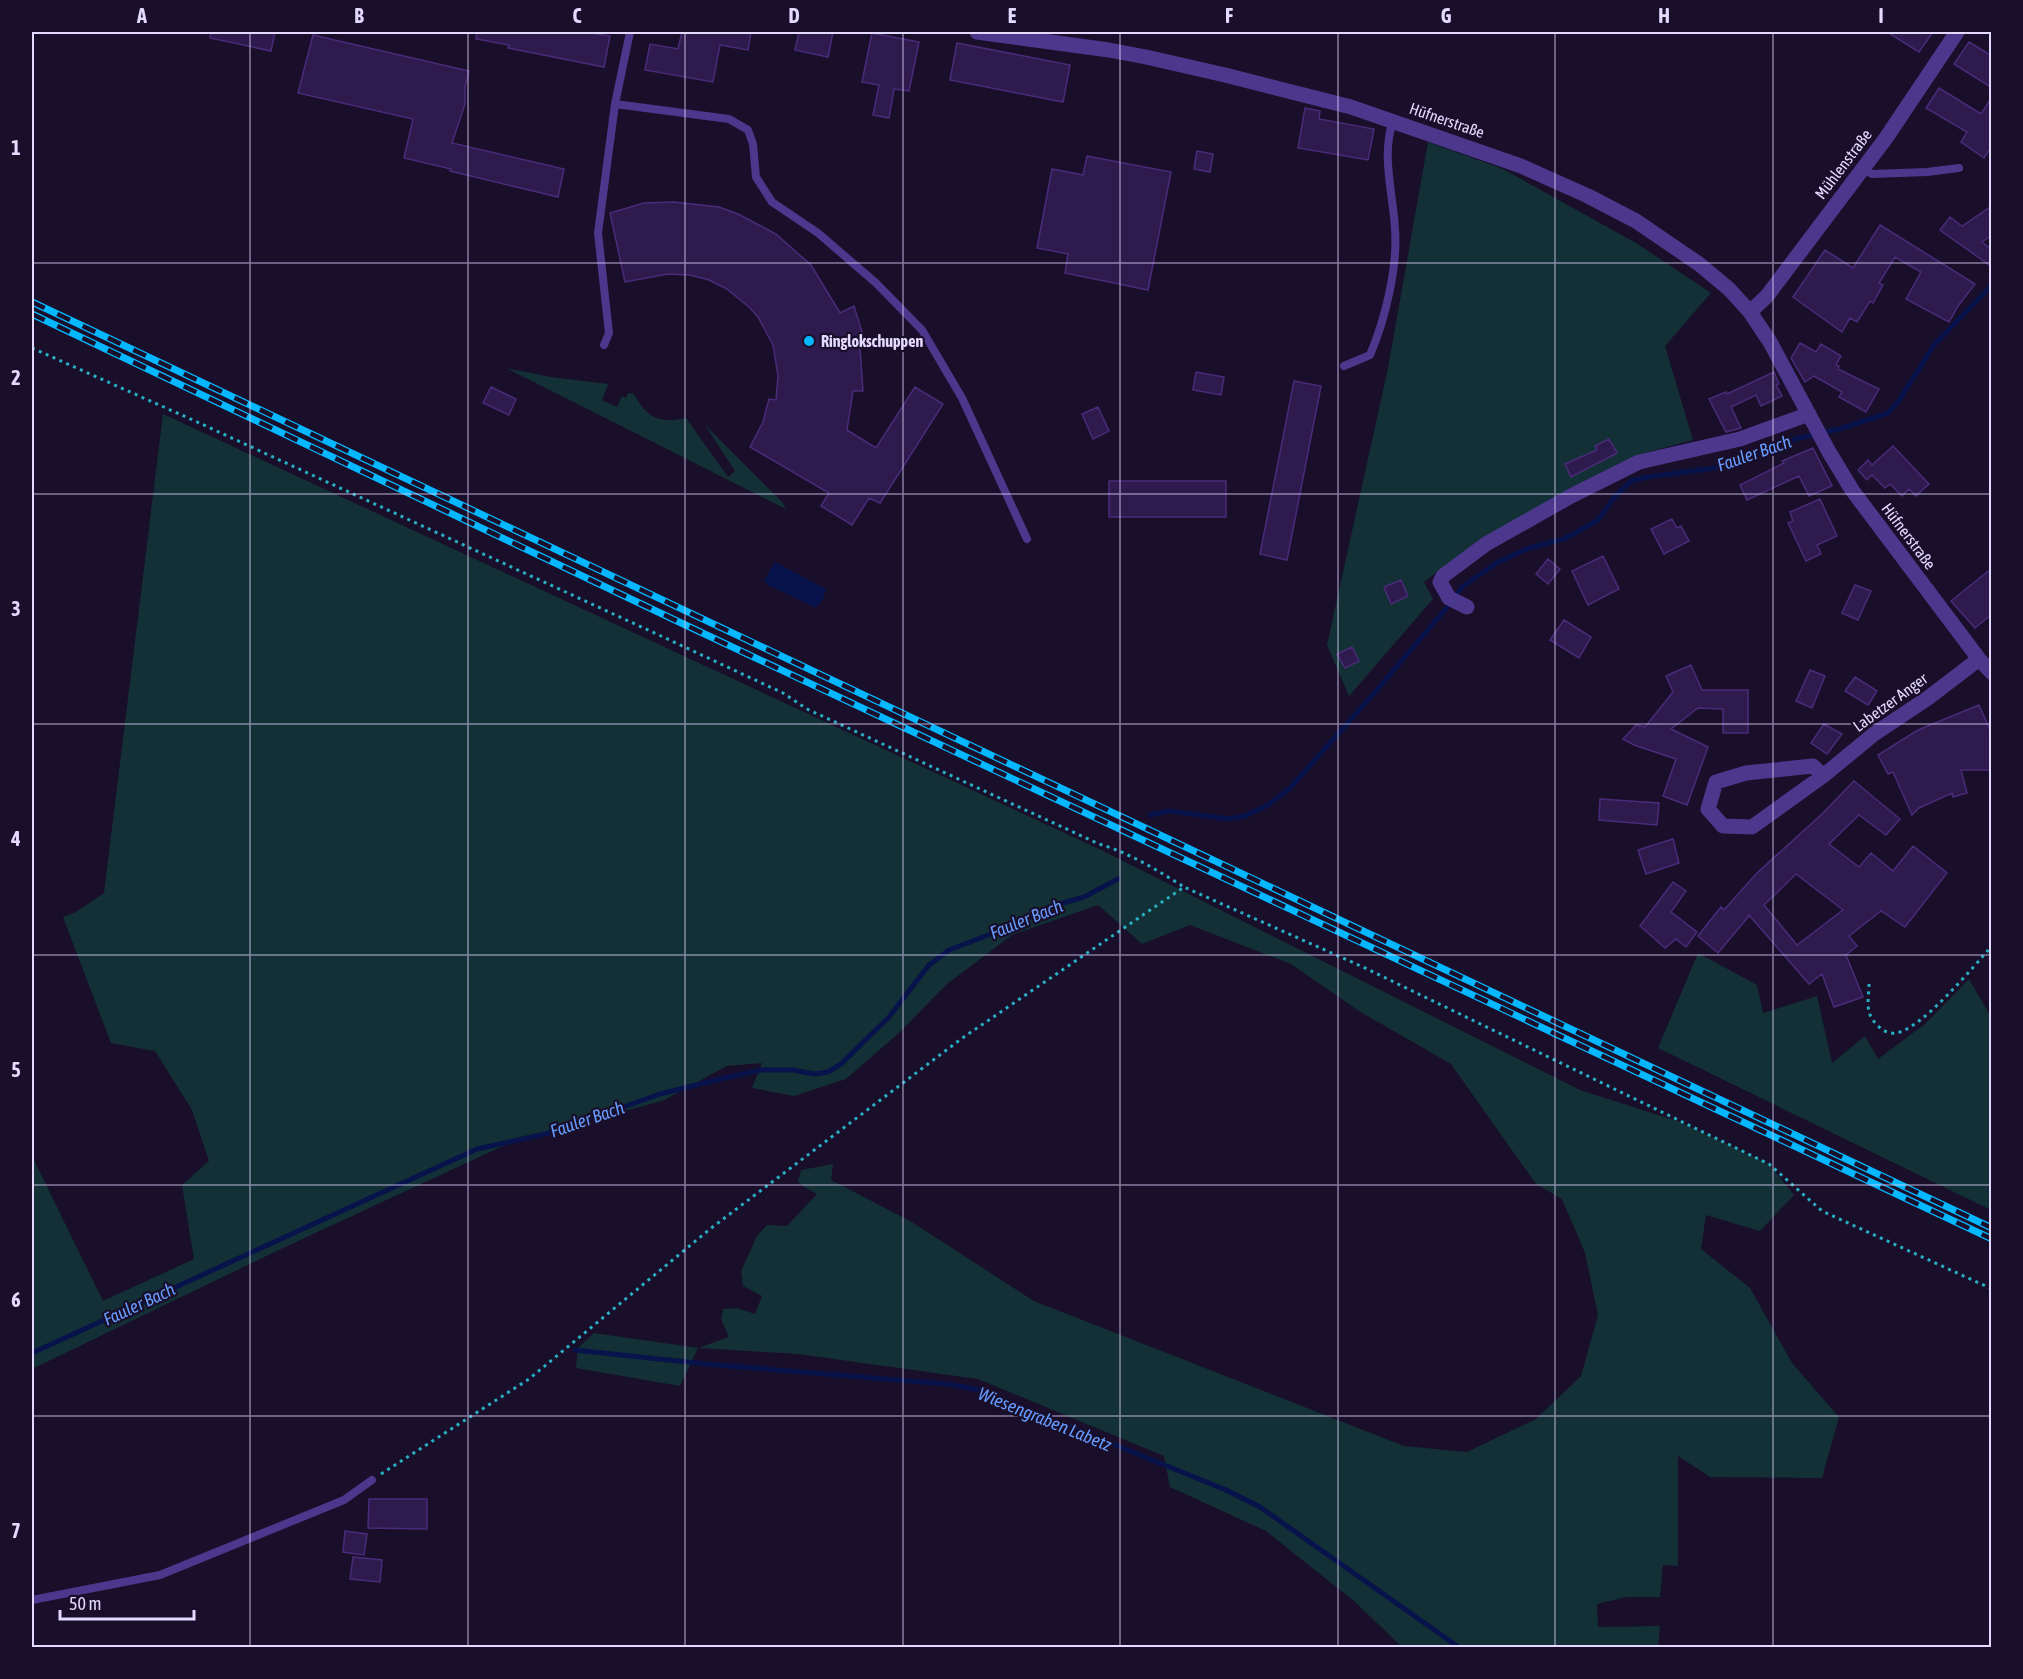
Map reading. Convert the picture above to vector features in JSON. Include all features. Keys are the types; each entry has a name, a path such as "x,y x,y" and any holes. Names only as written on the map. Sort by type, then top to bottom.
{"street":[{"name":"Hüfnerstraße","path":"977,32 1109,50 1175,63 1320,98 1393,120 1521,166 1615,208 1658,234 1724,284 1750,312 1766,334 1829,452 1857,497 1992,673"},
{"name":"Mühlenstraße","path":"1750,312 1767,297 1886,138 1957,32"},
{"path":"1467,607 1449,598 1440,582 1443,576 1486,544 1571,496 1639,462 1740,439 1811,418"},
{"name":"Labetzer Anger","path":"1823,776 1812,766 1746,773 1716,782 1708,809 1723,826 1752,827 1823,776 1874,734 1928,698 1979,659"}],"lane":[{"path":"604,345 609,333 598,233 615,104 630,32"},
{"path":"615,104 729,119 748,130 753,144 756,177 772,202 818,233 876,283 922,330 962,398 1027,539"},
{"path":"1344,366 1370,355 1380,331 1393,268 1395,230 1386,156 1388,136 1393,120"},
{"path":"1863,169 1872,174 1928,172 1959,168"},
{"path":"32,1600 160,1575 344,1500 372,1480"}],"path":[{"path":"32,348 661,636 783,693 807,709 1099,844 1118,849 1184,887 1363,967 1768,1164 1822,1211 1992,1289"},
{"path":"372,1480 529,1378 710,1229 951,1046 1184,887"},
{"path":"1869,984 1869,1012 1877,1025 1886,1033 1895,1034 1906,1030 1922,1018 1992,946"}],"green space":[{"path":"1428,142 1503,169 1636,243 1711,293 1665,346 1693,440 1637,455 1475,543 1424,582 1433,599 1349,696 1327,645 1388,368"},
{"path":"506,368 551,377 608,384 602,400 617,407 622,396 626,398 628,393 634,394 644,409 655,417 669,420 686,418 728,477 735,471 705,425 782,502 786,509"},
{"path":"163,414 1099,849 1580,1090 1680,1122 1769,1164 1794,1195 1760,1231 1706,1215 1701,1249 1750,1288 1792,1363 1839,1417 1822,1478 1710,1477 1678,1456 1678,1566 1663,1565 1660,1597 1626,1597 1597,1604 1598,1627 1660,1626 1658,1647 1402,1647 1354,1601 1266,1531 1170,1487 1164,1456 978,1379 798,1354 698,1348 729,1337 721,1319 723,1309 737,1308 755,1314 762,1296 743,1286 741,1271 757,1236 767,1225 787,1226 817,1194 798,1181 801,1170 833,1164 831,1180 910,1221 1034,1301 1404,1446 1467,1452 1536,1419 1581,1376 1598,1315 1585,1253 1562,1199 1536,1184 1451,1064 1359,1011 1291,964 1190,925 1142,944 1098,905 1012,935 947,984 899,1033 846,1079 794,1096 752,1088 762,1063 727,1066 662,1101 516,1140 283,1248 32,1369 32,1156 103,1301 194,1259 182,1185 209,1161 192,1110 155,1051 111,1043 63,917 76,912 104,893"},
{"path":"1698,953 1757,985 1763,1013 1817,996 1832,1063 1865,1036 1878,1059 1925,1024 1969,979 1991,1017 1991,1210 1658,1048"},
{"path":"594,1333 698,1348 680,1386 576,1368 578,1348"}],"shaded area":[{"path":"775,562 826,589 823,599 816,608 768,585 764,580"}],"building":[{"path":"211,32 275,32 271,51 210,38"},
{"path":"477,32 586,32 610,36 604,67 508,48 509,45 476,39"},
{"path":"682,32 751,32 748,50 720,45 713,82 645,70 650,44 678,49"},
{"path":"799,32 833,32 828,57 795,50"},
{"path":"1887,32 1933,32 1919,52"},
{"path":"872,33 919,42 909,91 894,89 889,118 873,115 879,85 862,82"},
{"path":"313,35 469,71 465,87 465,104 452,143 564,169 558,197 404,158 413,119 298,93"},
{"path":"1969,42 1992,56 1992,88 1954,64"},
{"path":"957,43 1070,65 1063,102 950,80"},
{"path":"1939,88 1981,114 1992,97 1992,146 1984,158 1961,142 1967,132 1926,108"},
{"path":"1305,108 1320,111 1319,119 1374,129 1368,160 1298,148"},
{"path":"1197,151 1213,154 1210,172 1194,169"},
{"path":"1087,156 1171,172 1148,290 1065,273 1068,254 1037,248 1052,169 1083,175"},
{"name":"Ringlokschuppen","path":"674,202 719,207 738,214 776,234 811,265 840,313 854,306 867,348 860,348 863,391 853,391 847,430 876,448 915,387 943,404 880,503 869,498 852,525 821,506 829,493 750,447 763,422 769,399 776,400 778,376 773,345 758,317 750,308 727,289 709,280 690,275 668,274 625,282 610,213 644,203"},
{"path":"1992,206 1992,235 1982,242 1992,250 1992,267 1940,230 1950,217 1962,226"},
{"path":"1880,225 1975,284 1949,322 1906,299 1921,272 1895,257 1879,283 1883,285 1873,303 1870,301 1857,322 1850,318 1842,332 1793,297 1825,250 1853,268"},
{"path":"1800,343 1816,352 1821,344 1841,356 1836,365 1839,366 1838,369 1879,389 1866,412 1839,397 1842,392 1814,376 1805,382 1791,358"},
{"path":"1196,372 1224,377 1221,395 1193,390"},
{"path":"1774,372 1779,384 1776,385 1782,396 1761,406 1756,395 1731,407 1741,428 1726,432 1709,399 1726,392 1727,394"},
{"path":"1294,381 1321,386 1287,560 1260,554"},
{"path":"491,387 516,399 509,415 483,403"},
{"path":"1098,407 1109,431 1093,439 1082,414"},
{"path":"1609,439 1617,453 1571,477 1565,464 1597,450 1595,446"},
{"path":"1893,446 1929,484 1916,496 1909,489 1902,496 1890,484 1885,488 1872,475 1867,480 1858,470 1868,460 1872,465"},
{"path":"1813,448 1832,486 1809,496 1799,476 1747,500 1740,485 1784,463 1782,461"},
{"path":"1109,481 1226,481 1226,517 1109,517"},
{"path":"1820,499 1837,536 1817,545 1821,554 1806,561 1788,523 1793,521 1790,512"},
{"path":"1672,519 1677,528 1681,526 1689,541 1664,554 1651,529"},
{"path":"1603,556 1619,589 1588,605 1572,571"},
{"path":"1548,559 1560,569 1548,584 1536,574"},
{"path":"1992,568 1992,614 1975,628 1951,601"},
{"path":"1401,580 1408,596 1391,604 1384,587"},
{"path":"1855,585 1871,591 1858,620 1842,613"},
{"path":"1564,620 1591,637 1579,658 1550,640"},
{"path":"1352,647 1359,661 1345,668 1337,654"},
{"path":"1691,665 1702,690 1748,690 1748,733 1723,733 1723,709 1698,708 1671,729 1708,747 1687,805 1663,796 1676,759 1623,739 1636,725 1645,727 1673,692 1666,676"},
{"path":"1810,670 1825,676 1812,708 1796,701"},
{"path":"1855,677 1877,691 1868,705 1845,691"},
{"path":"1979,705 1992,734 1992,770 1961,770 1967,793 1953,797 1952,793 1919,808 1912,815 1893,772 1888,774 1878,755 1918,730"},
{"path":"1824,724 1842,734 1827,754 1811,743"},
{"path":"1854,781 1900,819 1886,835 1859,815 1829,844 1859,867 1871,853 1893,871 1913,846 1947,873 1905,927 1881,911 1849,936 1857,946 1846,955 1863,997 1834,1007 1822,974 1809,984 1748,914 1749,916 1718,953 1698,936 1721,907 1724,910 1757,873 1822,814","holes":["1796,874 1843,910 1797,945 1764,905"]},
{"path":"1600,799 1659,803 1657,825 1599,820"},
{"path":"1673,839 1679,863 1646,874 1638,850"},
{"path":"1673,882 1686,891 1671,912 1697,932 1686,947 1676,939 1665,948 1640,926"},
{"path":"369,1499 427,1499 427,1529 368,1528"},
{"path":"345,1531 367,1534 364,1555 343,1552"},
{"path":"353,1557 382,1560 380,1582 350,1579"}],"waterway":[{"name":"Fauler Bach","path":"1456,595 1463,586 1498,562 1529,548 1564,539 1598,520 1616,495 1631,481 1730,466 1782,442 1839,429 1888,413 1898,402 1934,345 1992,285"},
{"name":"Fauler Bach","path":"1150,815 1169,811 1228,819 1245,816 1268,805 1290,788 1449,605"},
{"name":"Fauler Bach","path":"32,1353 477,1149 554,1132 660,1094 761,1070 793,1070 814,1074 828,1072 841,1064 889,1017 929,965 949,950 1017,924 1049,907 1084,897 1118,879"},
{"name":"Wiesengraben Labetz","path":"575,1350 706,1364 947,1384 980,1390 1226,1490 1260,1507 1460,1648"}],"railway":[{"path":"32,302 1992,1228"},
{"path":"32,314 677,621 1992,1239"}],"place":[{"name":"Ringlokschuppen","path":"809,341"}]}
